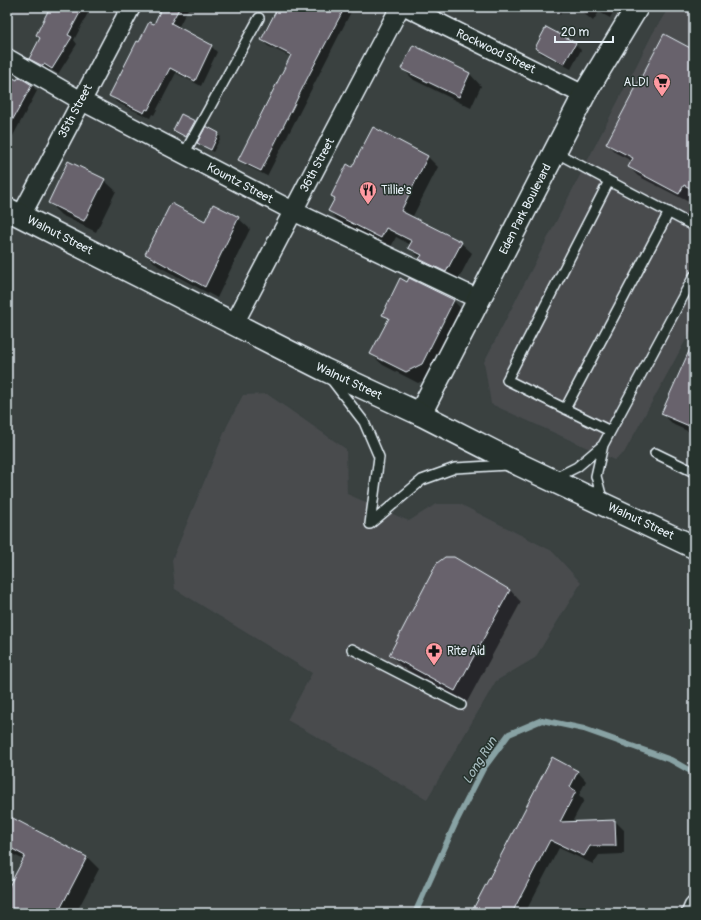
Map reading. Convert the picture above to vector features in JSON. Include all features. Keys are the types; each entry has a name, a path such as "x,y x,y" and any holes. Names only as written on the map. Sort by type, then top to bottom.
{"main road":[{"name":"Eden Park Boulevard","path":"420,414 584,95 637,7"},
{"name":"Walnut Street","path":"14,212 323,369 420,414 520,465 694,547"}],"street":[{"name":"35th Street","path":"14,212 80,100 130,7"},
{"name":"36th Street","path":"234,324 400,7"},
{"name":"Rockwood Street","path":"407,7 584,95"},
{"name":"Kountz Street","path":"7,58 80,100 293,211 478,299"},
{"path":"691,913 694,906"}],"lane":[{"path":"184,154 259,18"},
{"path":"555,152 694,226"},
{"path":"609,181 507,380 610,431"},
{"path":"565,408 669,212"},
{"path":"603,504 596,476 603,445 694,276"},
{"path":"323,369 364,422 379,457 370,524 422,480 455,468 520,465"},
{"path":"552,480 577,467 603,445"},
{"path":"655,453 694,472"},
{"path":"352,649 461,705"}],"shaded area":[{"path":"669,7 694,7 694,325 624,453 614,460 491,404 484,362 653,33"},
{"path":"267,394 346,449 347,494 409,521 436,504 460,504 552,551 581,583 535,658 496,681 427,799 287,720 312,673 175,589 172,560 227,426 243,395"}],"building":[{"path":"50,7 83,7 68,35 72,37 52,69 44,64 43,66 29,59 40,38 36,35"},
{"path":"162,7 180,7 171,23 212,45 195,81 170,68 148,110 146,109 144,113 109,96 137,41 139,42 149,22 154,24"},
{"path":"278,7 345,7 261,171 238,160 291,55 261,40"},
{"path":"546,27 576,43 564,64 535,48"},
{"name":"ALDI","path":"664,34 694,50 694,190 684,185 679,194 628,167 633,158 606,144"},
{"path":"413,45 470,73 459,97 401,69"},
{"path":"7,75 17,80 19,77 32,85 7,130"},
{"path":"181,114 195,121 186,137 173,130"},
{"path":"206,126 219,133 211,150 197,143"},
{"path":"373,127 428,156 401,211 462,242 446,272 419,259 422,255 408,248 412,241 386,228 381,238 328,211 335,198 331,196 347,164 352,167"},
{"path":"68,161 105,179 84,221 48,203"},
{"path":"171,203 205,221 213,204 239,217 205,287 145,254"},
{"path":"400,278 407,282 409,278 454,300 422,364 406,372 370,354 389,318 382,315"},
{"path":"694,340 694,428 661,414"},
{"name":"Rite Aid","path":"445,557 454,557 510,590 455,691 389,655 437,563"},
{"path":"552,757 578,771 570,787 576,791 560,822 615,820 616,846 590,846 584,856 550,840 512,913 471,913"},
{"path":"7,815 87,857 58,913 7,913 7,890 25,856 7,846"}],"waterway":[{"name":"Long Run","path":"416,911 456,822 483,769 509,734 542,720 584,729 671,760 694,773"}],"place":[{"name":"ALDI","path":"662,97"},
{"name":"Tillie's","path":"368,205"},
{"name":"Rite Aid","path":"434,666"}]}
